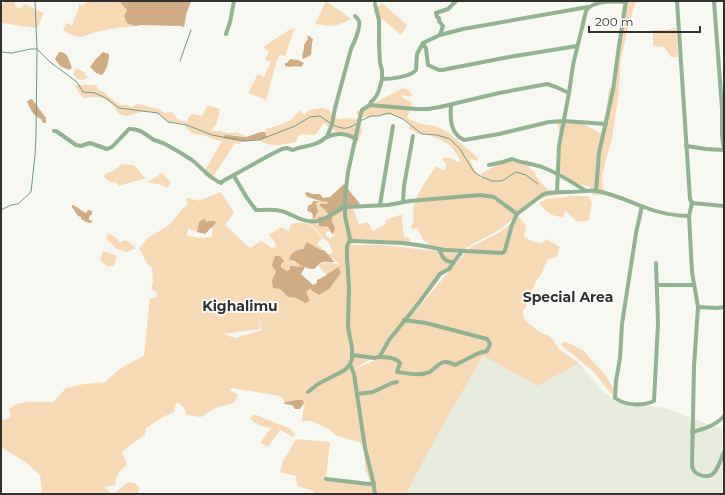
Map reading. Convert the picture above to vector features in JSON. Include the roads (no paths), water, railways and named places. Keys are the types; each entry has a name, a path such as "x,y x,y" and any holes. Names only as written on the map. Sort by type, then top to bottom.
{"street":[{"path":"226,34 234,1"},
{"path":"440,35 443,26 436,13 448,9 456,1"},
{"path":"677,1 686,146 690,198 692,203 689,216 692,272 698,307 694,366 692,432 693,471 699,475 712,475 716,470 724,452"},
{"path":"686,146 724,150 722,135 723,108 714,1"},
{"path":"382,79 394,79 415,72 417,54 423,43 440,35 463,29 588,7 595,2 626,2 613,90 599,153 596,191"},
{"path":"308,392 318,384 345,370 350,364 352,355 348,323 347,254 350,239 344,206 348,172 361,113 362,110 370,105 374,100 382,79 379,44 380,20 375,4"},
{"path":"557,192 559,146 573,65 588,7"},
{"path":"327,137 332,124 351,49 359,28 359,21 355,16"},
{"path":"423,43 426,49 428,65 439,70 577,46"},
{"path":"370,105 416,110 452,105 543,84 551,85 569,93"},
{"path":"452,105 450,118 453,129 458,136 464,140 499,134 543,123 564,121 606,124"},
{"path":"380,205 393,126"},
{"path":"54,131 76,146 90,143 107,149 112,147 129,129 144,132 154,140 178,151 194,162 206,174 220,183 282,149 287,148 293,150 299,146 312,145 319,143 327,137 342,134 349,135 356,139"},
{"path":"403,202 404,186 413,136"},
{"path":"489,165 512,159 539,166 558,173 586,191"},
{"path":"234,176 256,210 281,210 304,220 317,222 344,206 380,205 480,195 494,198 517,214"},
{"path":"350,239 352,241 412,244 439,249 462,251 504,252 506,250 512,225 517,214 542,195 557,192 596,191 620,197 664,214 689,216"},
{"path":"692,203 724,206"},
{"path":"642,206 636,234 622,324 620,358 616,376 615,398 620,402 640,405 648,404 654,401 658,323 656,263"},
{"path":"439,249 446,261 453,262"},
{"path":"378,357 389,340 440,274 449,269 462,251"},
{"path":"657,285 694,285"},
{"path":"698,307 724,307"},
{"path":"352,355 375,358 394,358 400,363 397,372 420,374 428,373 440,363 450,362 455,365 487,351 490,344 486,339 426,323 404,320"},
{"path":"350,364 354,374 358,394 365,448 374,483 375,494"},
{"path":"358,394 378,391 392,383 397,382"},
{"path":"692,432 704,429 714,424 724,416"},
{"path":"326,479 369,484 374,483"}],"waterway":[{"path":"1,210 11,205 18,204 31,192 36,136 37,49 35,1"},
{"path":"180,61 191,30"},
{"path":"1,52 12,53 37,49 50,62 77,82 83,92 95,93 106,98 119,108 158,113 168,122 187,125 212,135 244,141 259,140 295,126 310,117 320,116 330,123"},
{"path":"360,121 371,116 389,113 403,119 422,134 437,135 450,139 460,149 474,172 482,177 492,181 502,181 516,172 526,175 538,184"},
{"path":"333,125 344,128 356,124"}],"district":[{"name":"Special Area","path":"568,297"},
{"name":"Kighalimu","path":"240,306"}]}
